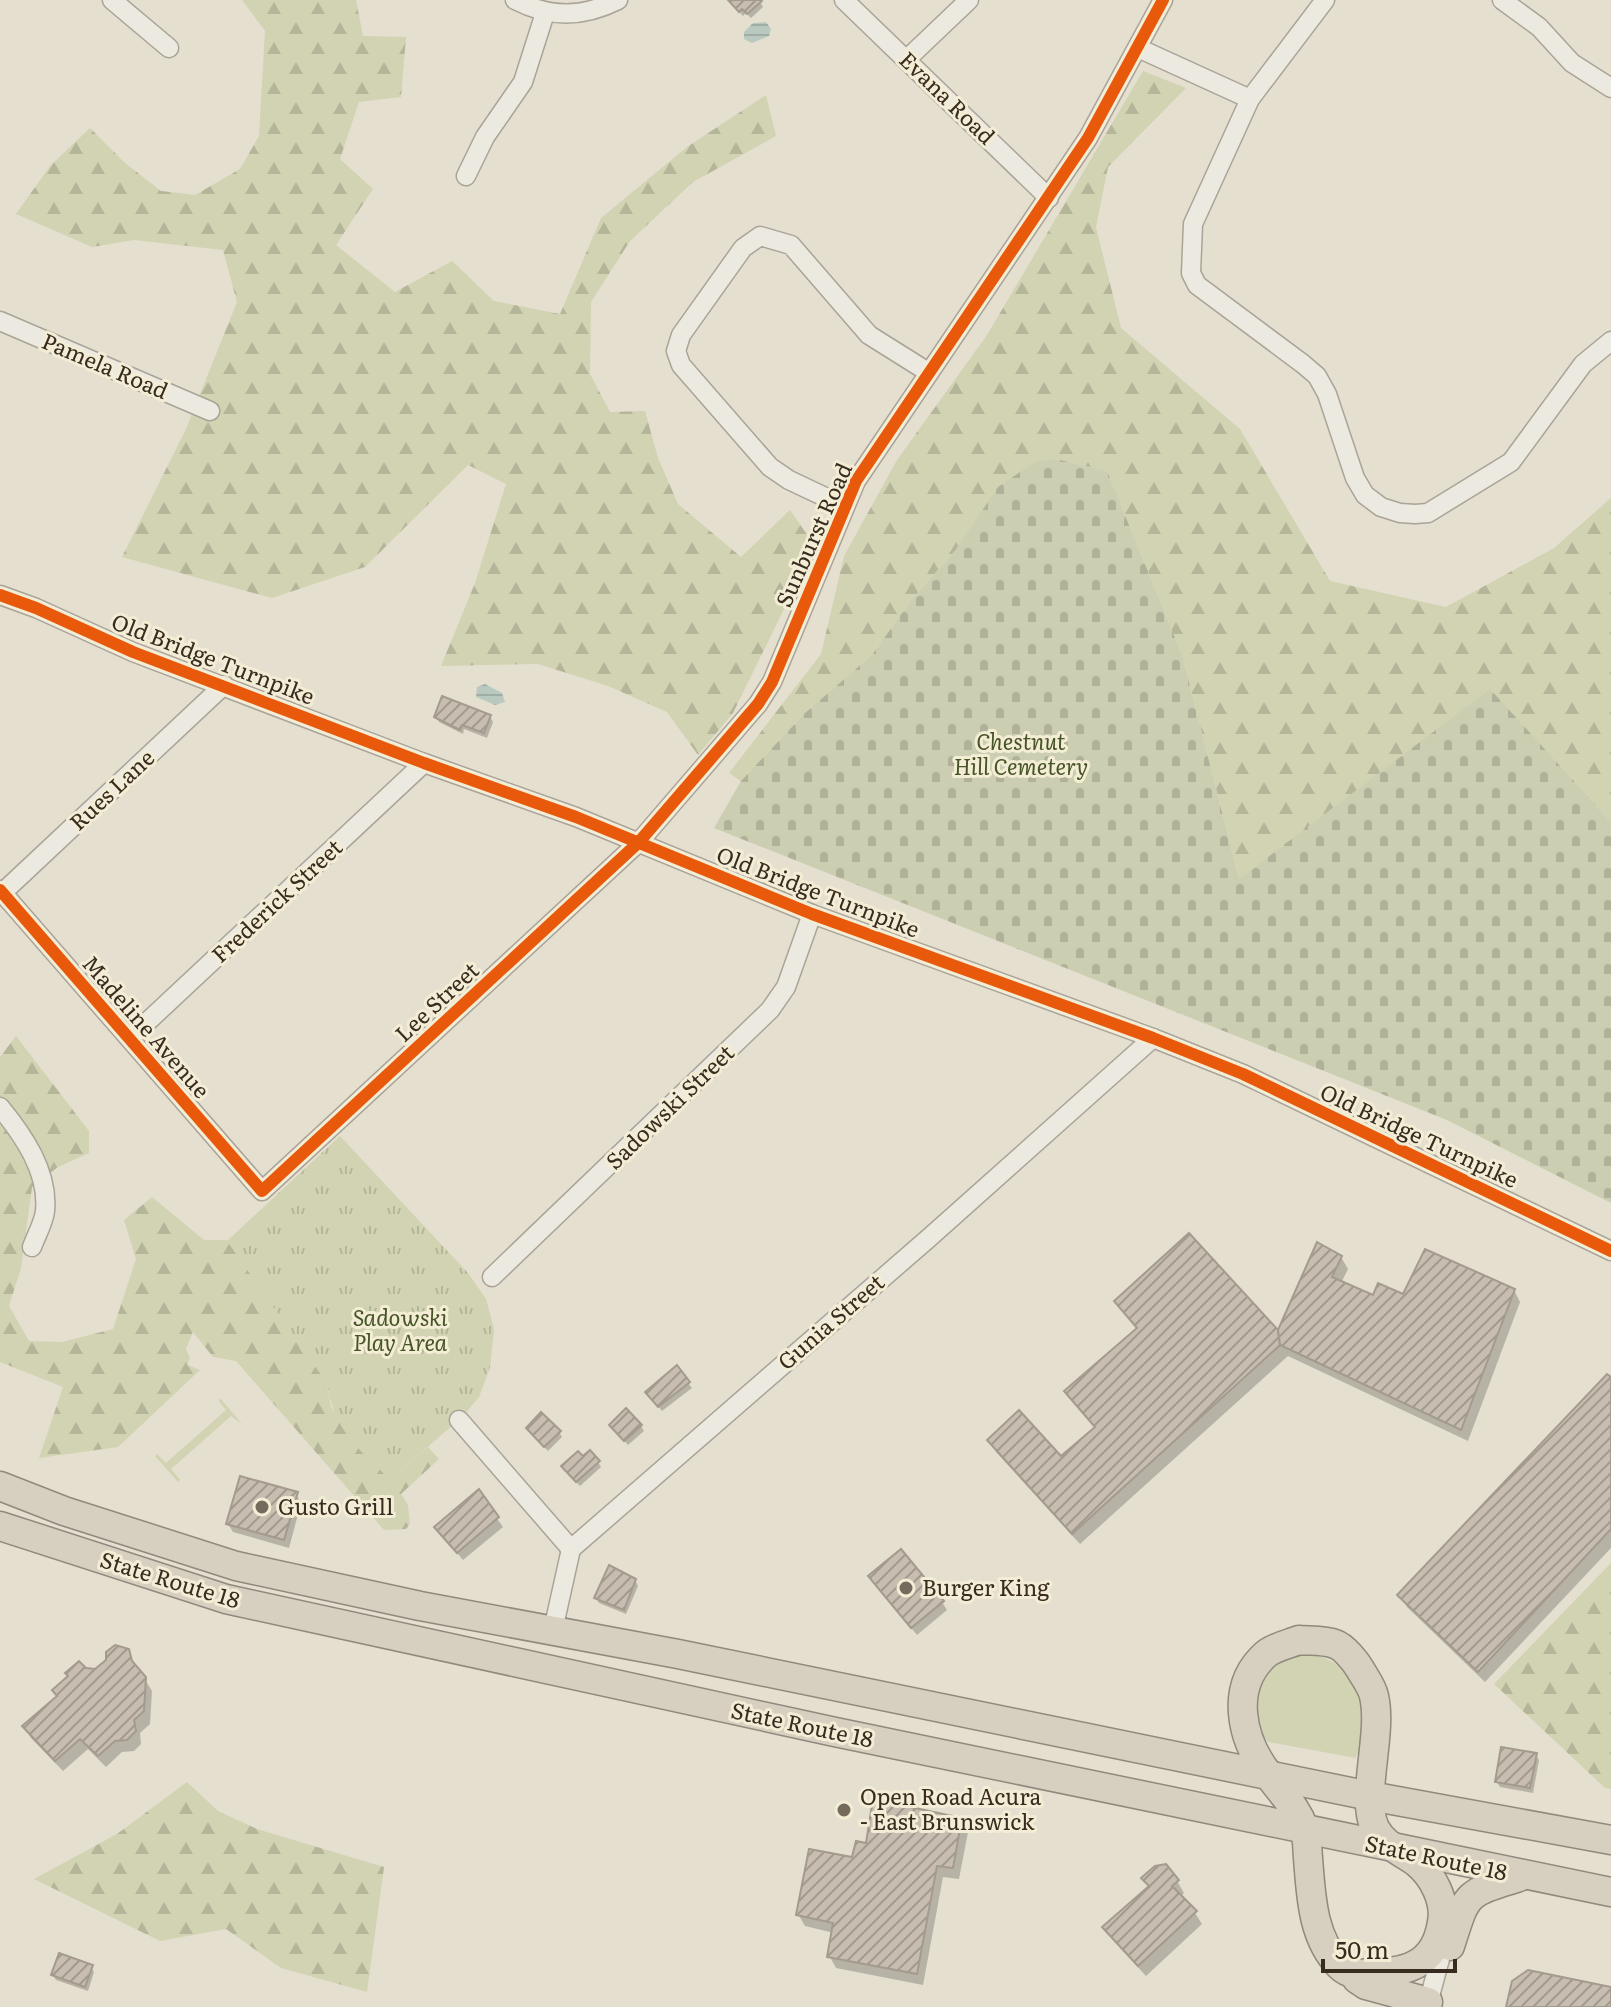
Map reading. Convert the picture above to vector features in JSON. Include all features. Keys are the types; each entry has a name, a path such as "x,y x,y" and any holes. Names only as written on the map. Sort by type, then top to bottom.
{"highway":[{"name":"State Route 18","path":"0,1486 64,1511 236,1566 420,1606 553,1630 1370,1796 1611,1840"},
{"name":"State Route 18","path":"0,1526 226,1599 835,1732 1611,1892"},
{"path":"1428,2004 1366,1985 1340,1966 1320,1936 1311,1899 1306,1831 1291,1799 1267,1773 1244,1732 1242,1702 1250,1672 1268,1652 1299,1640 1336,1644 1358,1664 1374,1694 1377,1726 1370,1796 1375,1828 1393,1849 1417,1863 1440,1898 1443,1919 1437,1953"},
{"path":"1351,1974 1398,1973 1420,1964 1451,1945 1465,1901 1483,1888 1523,1876"}],"street":[{"path":"112,0 169,48"},
{"path":"515,0 545,13 582,13 618,0"},
{"name":"Evana Road","path":"844,0 1049,198"},
{"path":"907,59 969,0"},
{"name":"Sunburst Road","path":"639,842 758,704 772,682 844,506 872,455 1088,138 1163,0"},
{"path":"1325,0 1250,99 1193,224 1191,273 1197,285 1317,376 1327,394 1355,478 1365,495 1381,507 1400,513 1428,513 1511,462 1583,364 1611,341"},
{"path":"1502,0 1539,27 1572,63 1611,88"},
{"path":"466,176 485,137 523,82 545,13"},
{"path":"1138,48 1250,99"},
{"path":"844,506 789,480 770,467 681,365 676,351 681,335 743,248 760,236 774,238 791,245 869,335 928,372"},
{"name":"Pamela Road","path":"0,321 210,411"},
{"name":"Old Bridge Turnpike","path":"0,595 133,652 639,842 812,914 1153,1038 1243,1074 1611,1251"},
{"name":"Rues Lane","path":"1,893 224,685"},
{"name":"Frederick Street","path":"130,1038 424,763"},
{"name":"Lee Street","path":"262,1191 639,842"},
{"name":"Madeline Avenue","path":"1,893 262,1191"},
{"name":"Sadowski Street","path":"492,1277 770,1010 786,987 812,914"},
{"name":"Gunia Street","path":"571,1549 930,1237 1153,1038"},
{"path":"0,1107 21,1133 40,1171 45,1211 32,1247"},
{"path":"459,1420 571,1549 553,1630"},
{"path":"1428,2004 1437,1953"}],"green space":[{"path":"242,0 356,0 363,36 406,37 401,97 359,102 340,159 373,189 336,245 395,292 452,261 494,301 560,314 601,218 687,147 766,95 776,136 693,182 630,241 591,302 590,374 610,412 645,411 658,458 678,504 741,557 790,510 815,546 733,713 698,755 667,712 608,686 538,664 441,666 475,583 506,484 468,465 365,567 272,598 122,557 186,429 237,302 223,250 134,240 92,247 16,214 50,166 90,128 124,162 161,191 195,195 240,169 259,136 265,31"},
{"path":"1143,71 1186,88 1108,167 1096,227 1121,328 1240,429 1330,581 1446,607 1554,548 1611,498 1611,822 1490,690 1239,879 1182,655 1107,471 1056,459 955,551 912,599 872,655 805,713 741,781 729,773 821,654 844,556 897,460 987,335"},
{"name":"Chestnut Hill Cemetery","path":"1056,459 1107,471 1182,655 1239,879 1490,689 1611,822 1611,1203 1447,1120 714,828 741,781 805,713 872,655 912,599 955,551 998,487 1035,462"},
{"path":"16,1036 89,1131 89,1153 58,1167 32,1187 21,1268 9,1306 29,1341 62,1342 113,1329 136,1259 124,1220 152,1197 204,1240 227,1240 327,1383 331,1407 390,1480 428,1447 439,1459 401,1494 408,1505 410,1524 406,1529 384,1530 236,1361 213,1357 193,1332 186,1349 190,1358 187,1365 200,1370 118,1447 39,1458 63,1387 0,1362 0,1057"},
{"name":"Sadowski Play Area","path":"340,1136 468,1273 486,1299 494,1329 490,1368 479,1397 463,1416 390,1480 349,1438 336,1414 327,1383 227,1241"},
{"path":"220,1398 242,1424 231,1416 171,1469 180,1480 178,1482 155,1456 157,1454 166,1463 226,1410"},
{"path":"1611,1563 1611,1789 1605,1788 1494,1684"},
{"path":"1316,1654 1346,1672 1359,1694 1363,1755 1356,1755 1356,1758 1268,1742 1255,1717 1255,1693 1267,1671 1291,1656"},
{"path":"187,1782 218,1811 257,1829 384,1867 367,1992 281,1968 226,1929 160,1941 34,1879 117,1834"}],"shaded area":[{"path":"766,22 771,29 769,36 752,43 744,39 744,32 753,23"},
{"path":"485,684 502,693 505,702 495,705 476,697 477,687"}],"building":[{"path":"728,0 762,1 747,14 742,9 739,12"},
{"path":"442,696 491,715 484,733 462,725 460,730 434,717"},
{"path":"1189,1233 1278,1330 1280,1345 1072,1534 987,1440 1019,1410 1061,1456 1095,1427 1064,1391 1137,1328 1114,1301"},
{"path":"1317,1242 1342,1256 1332,1277 1373,1295 1378,1283 1403,1294 1425,1249 1515,1289 1461,1430 1280,1345 1278,1330"},
{"path":"677,1365 690,1382 658,1407 645,1392"},
{"path":"1607,1374 1611,1377 1611,1529 1478,1672 1397,1595"},
{"path":"626,1408 642,1425 624,1441 609,1425"},
{"path":"541,1412 561,1431 544,1447 526,1428"},
{"path":"590,1450 600,1461 576,1482 561,1466 578,1451 583,1456"},
{"name":"Gusto Grill","path":"240,1476 298,1492 284,1540 226,1524"},
{"path":"479,1489 499,1517 457,1553 434,1527"},
{"name":"Burger King","path":"901,1549 944,1601 911,1628 868,1576"},
{"path":"609,1565 636,1579 624,1610 594,1598"},
{"path":"115,1645 129,1649 132,1661 146,1677 144,1711 134,1720 136,1731 127,1740 115,1741 98,1756 80,1739 55,1761 22,1726 57,1696 52,1690 68,1676 65,1673 79,1661 86,1668 95,1669 106,1660 106,1652"},
{"path":"1501,1747 1537,1753 1530,1788 1495,1782"},
{"path":"873,1799 962,1818 953,1868 937,1866 917,1974 827,1957 833,1923 796,1915 809,1849 852,1857 856,1841 866,1843"},
{"path":"1166,1864 1179,1880 1172,1886 1197,1911 1138,1966 1102,1927 1149,1886 1141,1878 1155,1866"},
{"path":"59,1953 93,1965 85,1987 51,1975"},
{"path":"1528,1970 1611,1987 1611,2007 1506,2007 1512,1981"}],"cycle path":[{"path":"0,890 262,1191 639,842 758,704 772,682 856,481 1088,138 1163,0"},
{"path":"0,595 133,652 424,763 576,817 812,914 1153,1038 1243,1074 1611,1251"}],"place":[{"name":"Gusto Grill","path":"262,1507"},
{"name":"Burger King","path":"906,1588"},
{"name":"Open Road Acura - East Brunswick","path":"844,1810"}]}
